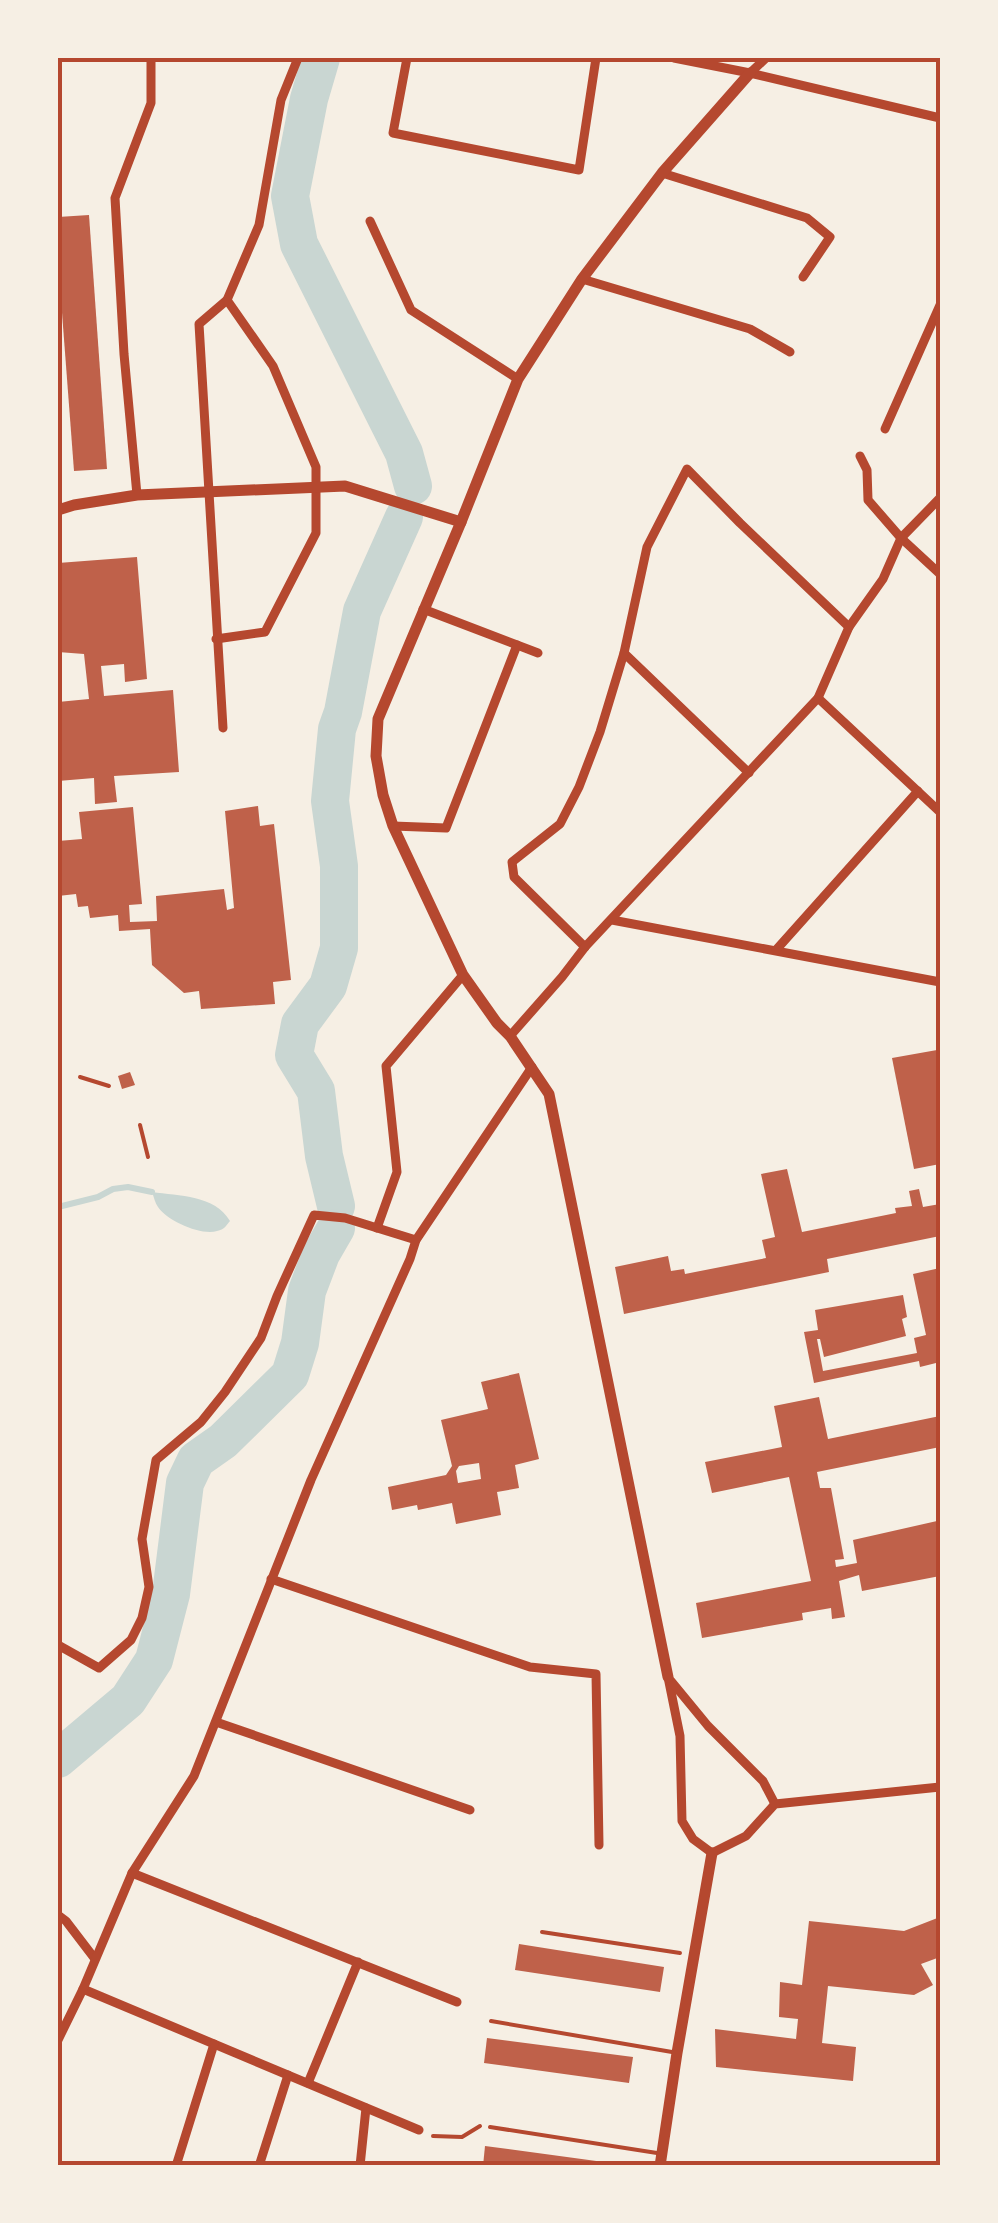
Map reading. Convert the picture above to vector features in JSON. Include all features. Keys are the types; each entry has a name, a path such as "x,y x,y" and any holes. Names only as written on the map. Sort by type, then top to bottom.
{"street":[{"path":"137,496 114,198 150,103 151,58"},
{"path":"223,728 199,324 227,300 259,225 281,100 298,58"},
{"path":"407,58 393,133 579,170 596,58"},
{"path":"674,58 939,114"},
{"path":"712,1853 693,1839 682,1821 680,1736 549,1094 463,975 393,826 382,795 376,756 378,718 518,380 582,279 662,173 766,58"},
{"path":"662,173 807,218 830,236 804,278"},
{"path":"370,221 411,310 518,380"},
{"path":"582,279 750,329 790,352"},
{"path":"216,639 264,632 316,533 316,467 273,366 227,300"},
{"path":"884,428 940,305"},
{"path":"860,456 867,470 868,500 940,574"},
{"path":"585,947 514,878 512,862 560,824 579,788 624,652 647,547 688,469 849,627"},
{"path":"58,510 137,496 346,486 462,522"},
{"path":"510,1036 585,947 818,698 849,627 883,578 901,538 940,498"},
{"path":"423,609 538,653"},
{"path":"393,826 446,828 517,645"},
{"path":"624,652 748,773"},
{"path":"818,698 940,812"},
{"path":"776,950 918,791"},
{"path":"612,920 940,982"},
{"path":"377,1228 398,1172 386,1066 463,975"},
{"path":"58,2040 132,1872 194,1776 311,1480 416,1240 532,1068"},
{"path":"58,1646 98,1668 131,1640 142,1618 149,1587 142,1538 156,1460 200,1422 262,1338 276,1296 314,1215 345,1218 416,1240"},
{"path":"271,1579 530,1667 596,1674 598,1845"},
{"path":"668,1677 708,1726 763,1781 775,1804"},
{"path":"216,1722 470,1810"},
{"path":"712,1853 746,1836 775,1804 940,1787"},
{"path":"661,2160 712,1853"},
{"path":"132,1872 457,2002"},
{"path":"58,1915 96,1960"},
{"path":"308,2084 358,1962"},
{"path":"83,1989 419,2130"},
{"path":"176,2166 214,2044"},
{"path":"259,2166 288,2075"},
{"path":"360,2166 366,2108"}],"lane":[{"path":"490,2020 677,2053"},
{"path":"490,2127 661,2160"}],"path":[{"path":"80,1077 109,1086"},
{"path":"140,1124 148,1156"},
{"path":"542,1932 694,1955"},
{"path":"419,2130 431,2136 462,2137 480,2126 490,2127"}],"shaded area":[{"path":"152,1192 206,1201 230,1221 223,1229 211,1232 185,1226 163,1212"}],"building":[{"path":"89,215 107,469 74,471 58,217"},
{"path":"137,557 147,679 125,682 124,664 101,666 104,696 173,690 179,772 114,776 117,802 95,804 94,778 58,781 58,702 89,699 84,654 58,652 58,563"},
{"path":"258,806 260,826 274,824 291,980 273,982 275,1004 201,1009 199,991 184,993 152,965 150,929 119,931 118,915 90,918 88,906 78,907 76,894 58,896 58,841 82,839 79,812 133,807 142,904 129,905 130,922 157,921 156,896 224,889 227,910 234,908 225,811"},
{"path":"937,1050 940,1164 914,1169 892,1058"},
{"path":"130,1072 135,1085 122,1089 118,1076"},
{"path":"787,1169 802,1232 896,1213 895,1208 912,1206 909,1191 919,1189 923,1207 940,1204 940,1236 827,1259 829,1272 624,1314 615,1267 668,1256 671,1271 684,1269 685,1274 766,1258 762,1240 775,1237 761,1174"},
{"path":"940,1268 940,1362 920,1367 919,1361 814,1383 804,1332 818,1330 815,1310 903,1295 907,1317 902,1319 906,1336 824,1357 817,1339 823,1371 917,1353 914,1338 926,1335 913,1274"},
{"path":"519,1373 539,1459 515,1465 519,1488 497,1492 501,1515 456,1524 452,1503 418,1510 417,1505 392,1510 388,1487 446,1475 452,1466 441,1420 488,1409 481,1382","holes":["479,1463 481,1479 458,1483 456,1471 459,1466"]},
{"path":"819,1397 828,1439 940,1416 940,1447 817,1472 820,1488 831,1488 844,1559 835,1560 836,1567 857,1563 853,1540 937,1521 940,1576 862,1591 859,1575 839,1581 845,1617 832,1619 831,1608 802,1613 803,1620 702,1638 696,1603 811,1581 789,1477 712,1493 705,1462 782,1447 774,1406"},
{"path":"940,1917 940,1957 921,1964 933,1985 914,1995 828,1986 822,2043 856,2047 853,2081 716,2067 715,2029 796,2039 798,2019 779,2017 780,1982 802,1985 809,1921 904,1931"},
{"path":"519,1944 664,1967 660,1992 515,1970"},
{"path":"487,2038 633,2057 629,2083 484,2063"},
{"path":"485,2146 611,2163 611,2166 483,2166"}],"waterway":[{"path":"321,58 290,196 299,244 404,453 413,486"},
{"path":"336,1206 324,1156 316,1091 294,1055 300,1024 328,986 339,948 339,866 330,801 337,729 362,611 404,517"},
{"path":"58,1207 113,1189 128,1187 152,1192"},
{"path":"58,1759 128,1700 154,1660 171,1594 185,1483 196,1460 223,1441 290,1375 300,1343 307,1291 336,1228"}]}
